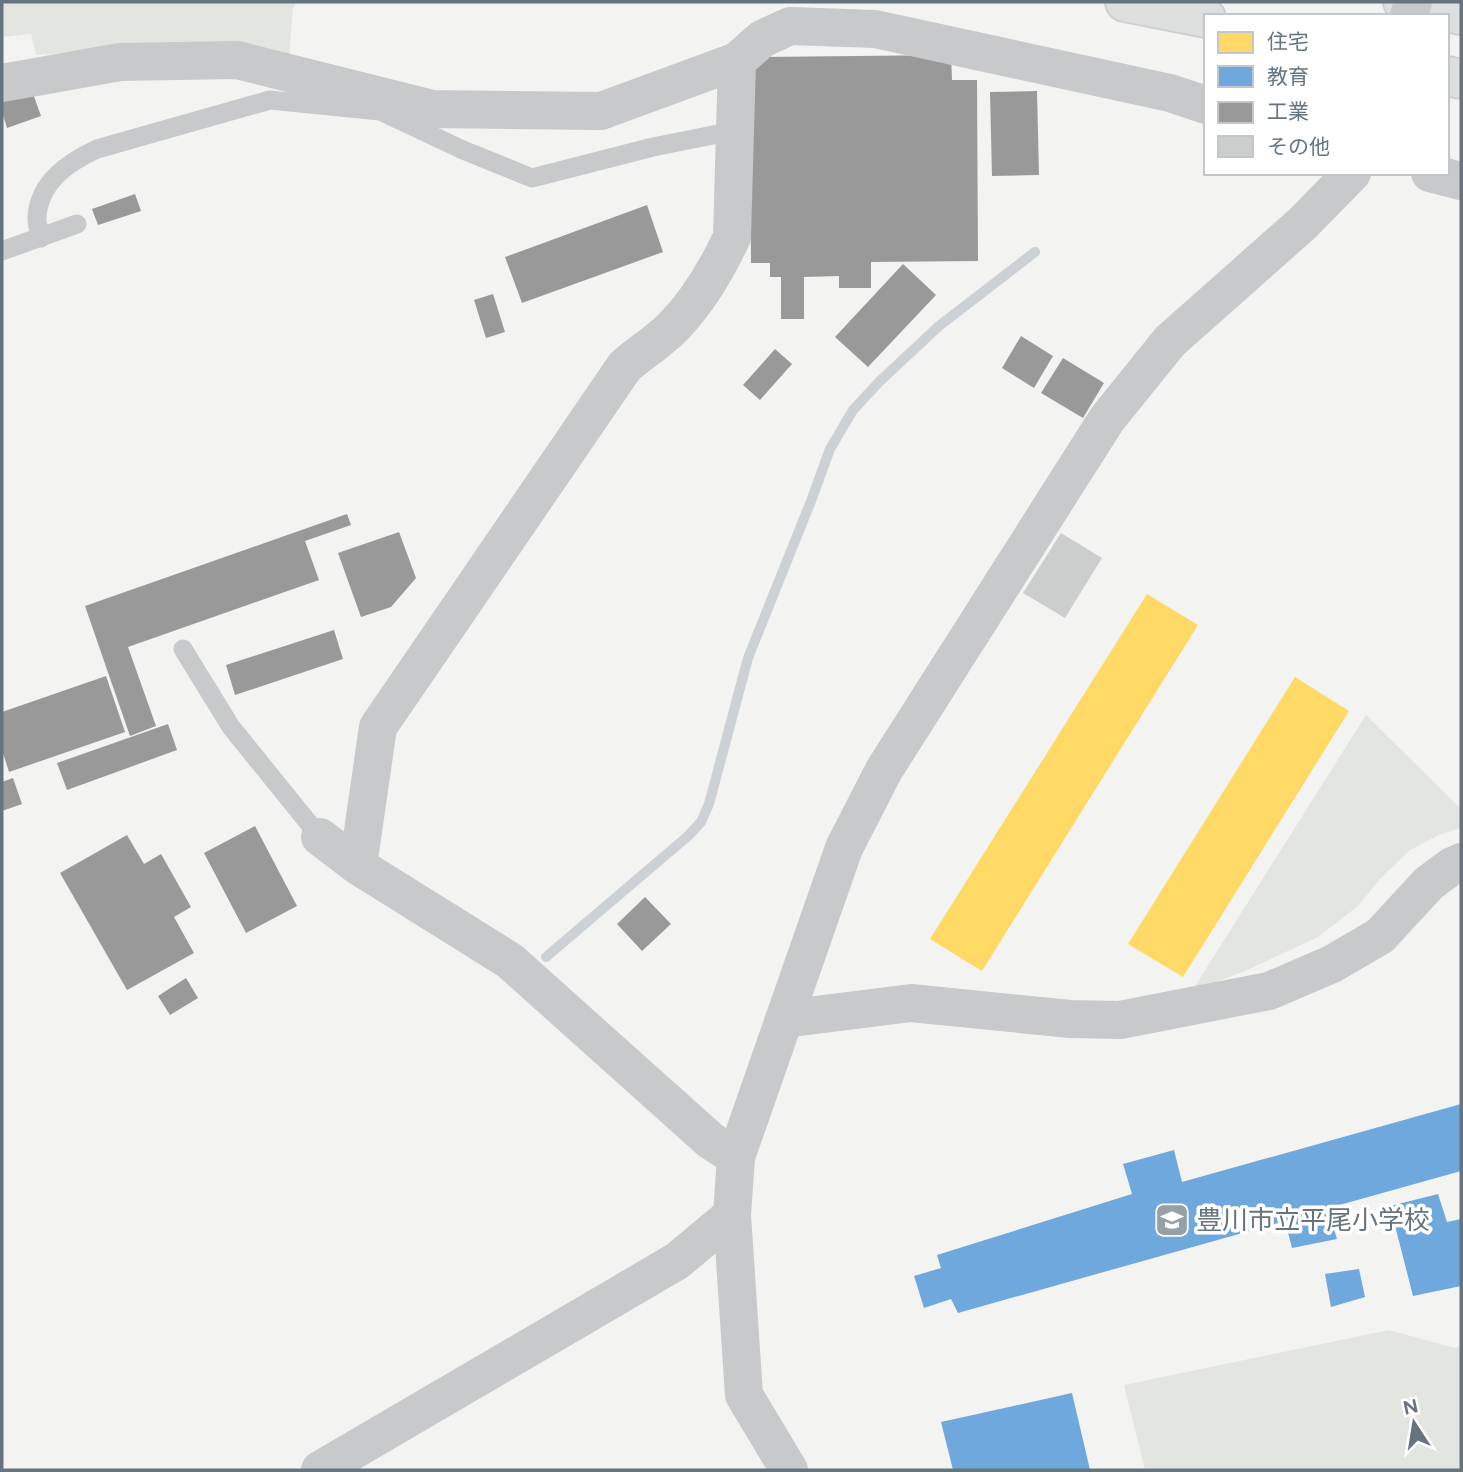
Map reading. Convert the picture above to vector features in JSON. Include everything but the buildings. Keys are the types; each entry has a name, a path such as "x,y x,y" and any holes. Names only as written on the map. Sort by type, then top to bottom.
{"highway":[{"path":"1125,2 1204,18"},
{"path":"1404,2 1461,15"}],"street":[{"path":"2,83 120,62 237,60 432,109 601,111 737,61 762,39 790,26 875,29 1170,93 1204,104"},
{"path":"358,866 378,727 625,366 672,329 692,305 722,259 732,237 737,61"},
{"path":"789,1470 744,1395 732,1215 736,1157 844,848 884,770 1107,419 1170,341 1303,223 1350,175"},
{"path":"1438,175 1461,181"},
{"path":"320,837 358,866 510,961 711,1141 736,1157"},
{"path":"784,1019 911,1003 1070,1019 1120,1020 1269,991 1332,964 1380,936 1429,883 1451,866 1461,862"},
{"path":"320,1470 677,1261 732,1215"}],"lane":[{"path":"41,238 37,217 46,190 56,175 78,158 97,149 270,100 380,111 531,178 653,147 733,131"},
{"path":"2,251 77,224"},
{"path":"183,649 231,727 320,837"}],"shaded area":[{"path":"2,2 297,2 293,9 289,58 115,50 36,55 31,34 2,37"},
{"path":"1366,715 1461,809 1461,828 1439,835 1410,850 1380,879 1358,906 1318,937 1245,971 1192,991"},
{"path":"1389,1330 1455,1348 1461,1346 1461,1470 1145,1470 1124,1385"}],"waterway":[{"path":"546,957 701,822 709,804 748,658 830,449 853,410 939,326 1035,252"}],"place":[{"name":"豊川市立平尾小学校","path":"1172,1220"}]}
